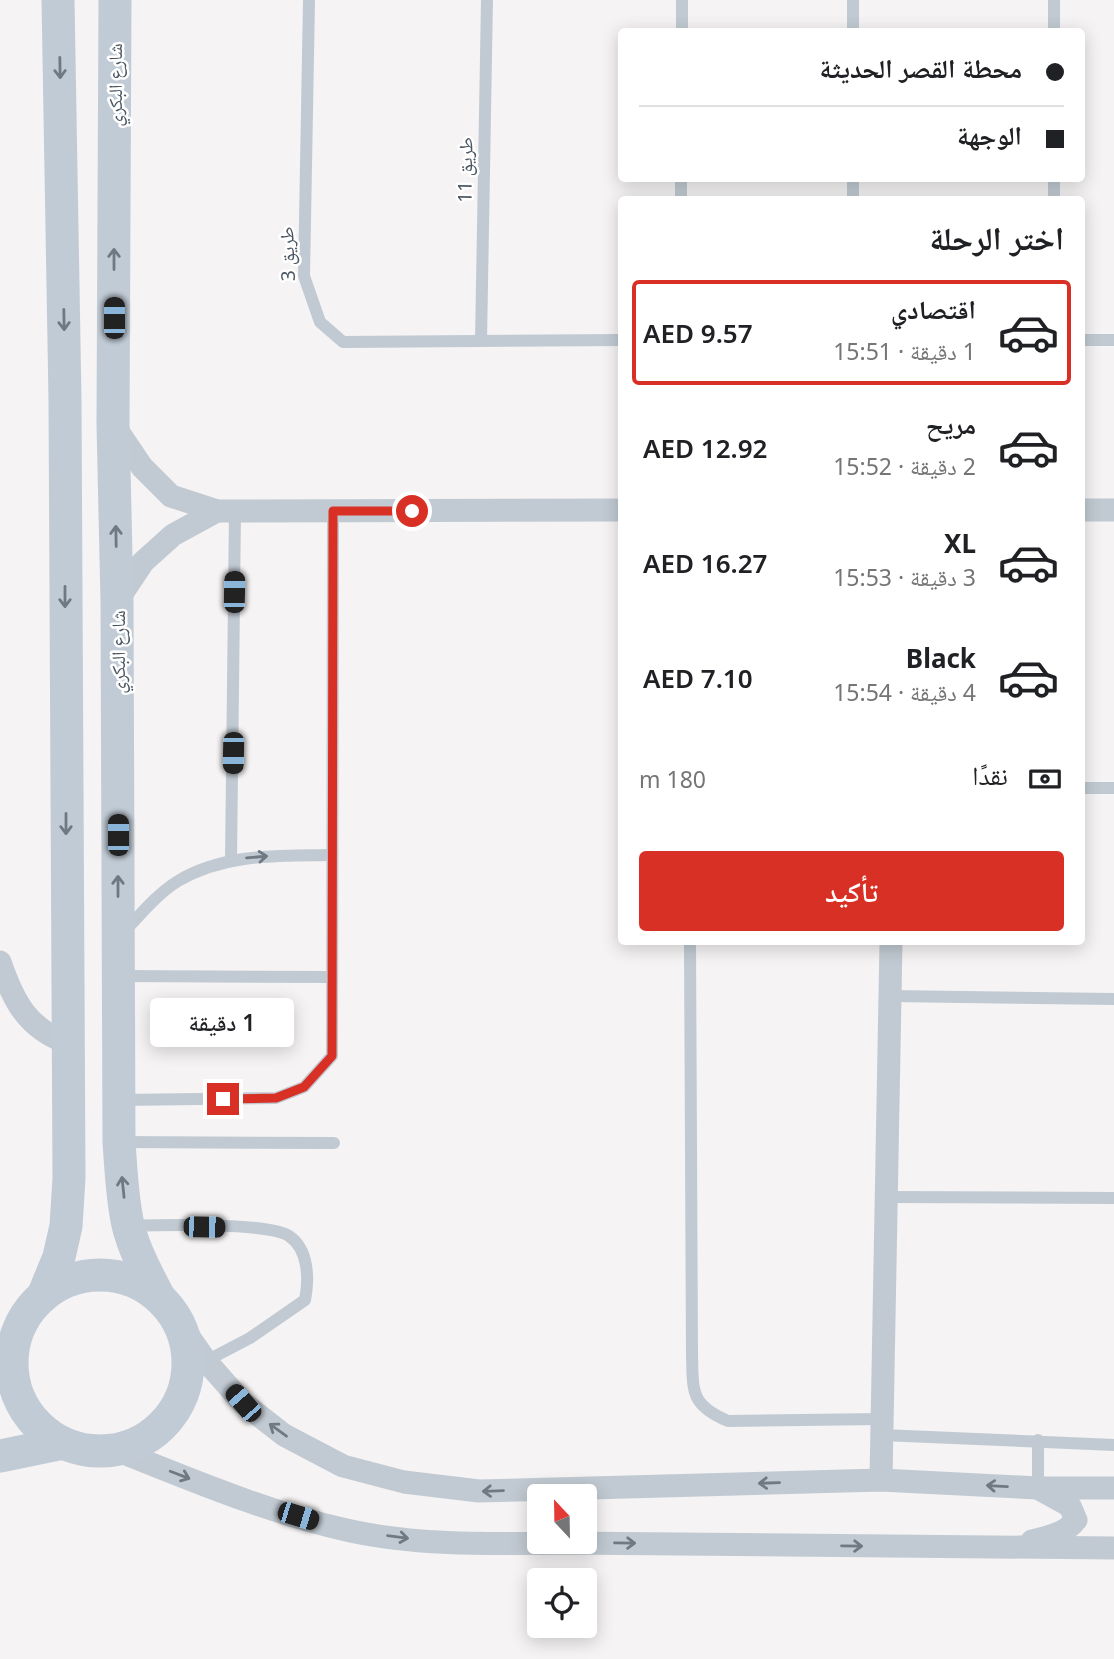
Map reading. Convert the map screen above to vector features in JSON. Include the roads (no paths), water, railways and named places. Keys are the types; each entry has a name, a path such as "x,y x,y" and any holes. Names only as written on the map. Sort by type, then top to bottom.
{"main road":[{"path":"0,1346 43,1296 59,1257 66,1226 69,1178 65,400 58,0"},
{"name":"شارع البكري","path":"116,0 113,424 117,601 119,1142 128,1226 138,1255 168,1309"},
{"path":"22,1322 13,1349 13,1377 22,1405 39,1427 62,1443 89,1451 116,1450 142,1441 164,1424 180,1401 188,1375 187,1347 168,1309 132,1281 102,1275 71,1280 43,1296"},
{"path":"0,1456 62,1443"}],"street":[{"path":"113,424 142,467 171,496 226,511 618,510"},
{"path":"1085,510 1114,510"},
{"path":"117,601 143,562 173,535 226,511"},
{"path":"881,1480 891,945"},
{"path":"0,962 22,1011 34,1026 50,1037 68,1043"},
{"path":"168,1309 206,1361 243,1403 284,1436 343,1466 404,1482 479,1491 881,1480 1038,1488 1114,1488"},
{"path":"116,1450 232,1496 342,1529 474,1545 564,1543 1114,1548"},
{"path":"1001,1547 1047,1538 1069,1529 1076,1520 1070,1506 1038,1488"}],"lane":[{"name":"طريق 3","path":"309,0 303,276 320,322 343,342 618,340"},
{"name":"طريق 11","path":"481,341 487,0"},
{"path":"682,0 682,28"},
{"path":"853,0 853,28"},
{"path":"1054,0 1054,28"},
{"path":"1085,340 1114,340"},
{"path":"226,511 231,861"},
{"path":"118,1100 276,1098 304,1087 332,1056 333,511"},
{"path":"1085,789 1114,788"},
{"path":"119,939 147,907 177,882 214,864 256,857 331,855"},
{"path":"690,945 692,1383 698,1402 709,1413 728,1421 882,1427 1114,1445"},
{"path":"120,976 332,977"},
{"path":"889,996 1114,999"},
{"path":"119,1142 334,1143"},
{"path":"886,1198 1114,1198"},
{"path":"128,1226 266,1228 289,1236 300,1249 307,1267 305,1300 250,1338 206,1361"},
{"path":"1038,1440 1038,1488"}]}
